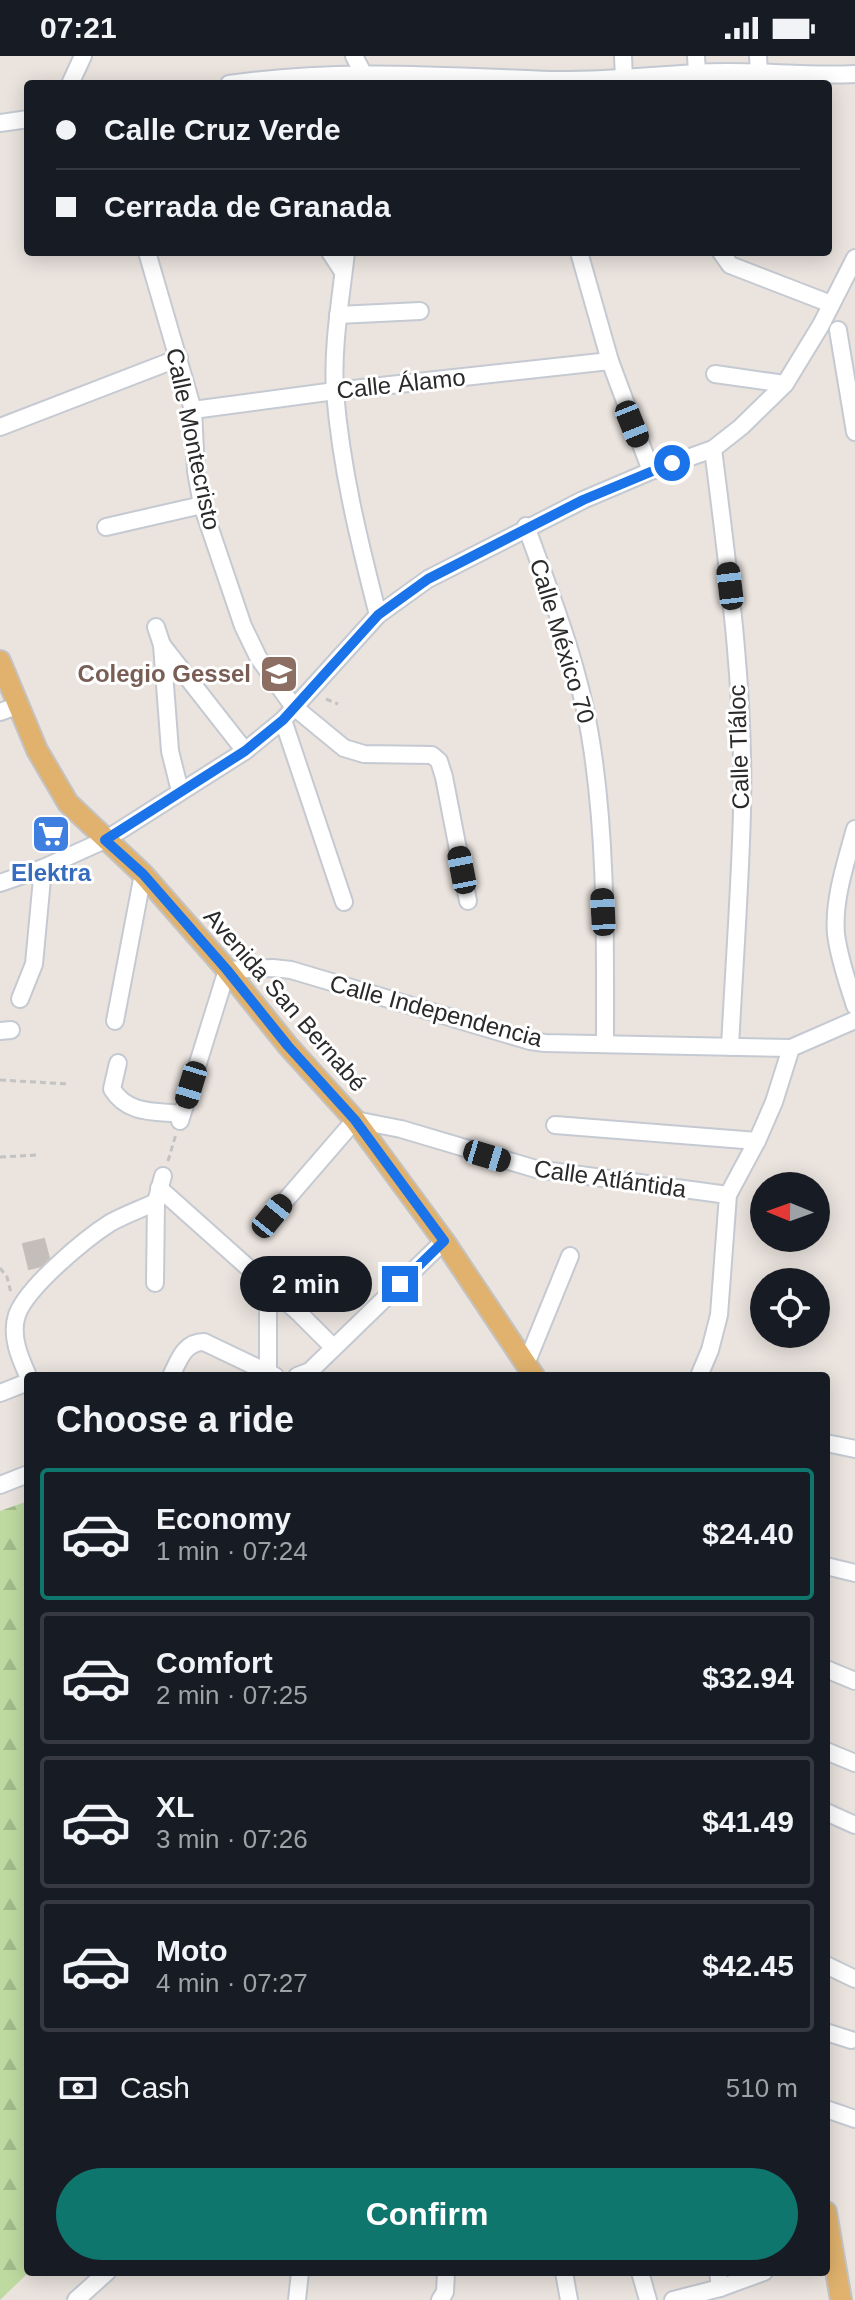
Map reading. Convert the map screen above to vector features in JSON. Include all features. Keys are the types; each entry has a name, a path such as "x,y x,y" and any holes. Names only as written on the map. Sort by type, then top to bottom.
{"main road":[{"name":"Avenida San Bernabé","path":"0,661 9,709 68,803 143,874 288,1046 355,1120 444,1241 530,1370"},
{"path":"830,2252 841,2300"}],"street":[{"path":"72,80 83,56"},
{"path":"354,56 363,78"},
{"path":"623,56 624,79"},
{"path":"663,80 696,64 759,64 791,79 855,74"},
{"path":"262,80 295,76 460,80"},
{"path":"601,80 642,80"},
{"path":"0,123 24,120"},
{"name":"Calle Montecristo","path":"148,256 193,410 196,471 202,505 243,626 288,713"},
{"path":"333,256 343,272"},
{"path":"345,256 338,315 335,391 349,499 378,615"},
{"path":"580,256 610,361 651,471"},
{"path":"724,256 730,265 831,304"},
{"path":"0,883 43,868 105,840 245,751 288,713 378,615 428,579 526,526 651,471 713,449 785,384 821,325 855,258"},
{"path":"338,315 420,311"},
{"path":"821,325 847,332 855,432"},
{"path":"0,427 179,358"},
{"name":"Calle Álamo","path":"193,410 610,361"},
{"path":"715,374 785,384"},
{"name":"Calle Tláloc","path":"713,449 733,614 740,713 742,810 730,1047"},
{"path":"106,527 202,505"},
{"name":"Calle México 70","path":"526,526 576,670 590,734 596,782 605,940 605,1044"},
{"path":"156,627 162,645 167,728 180,791"},
{"path":"162,645 245,751"},
{"path":"288,713 314,726 350,751 432,755 439,761 468,901"},
{"path":"288,713 344,902"},
{"path":"854,836 839,894 836,932 842,966 855,1006"},
{"path":"20,999 34,964 43,868"},
{"path":"115,1021 143,874"},
{"path":"118,1063 112,1089 119,1101 133,1108 181,1117 227,970"},
{"name":"Calle Independencia","path":"227,970 291,970 530,1041 791,1048"},
{"path":"701,1372 719,1315 728,1195 774,1102 791,1048 855,1020"},
{"path":"272,1216 355,1120"},
{"name":"Calle Atlántida","path":"355,1120 401,1129 536,1169 728,1195"},
{"path":"555,1125 757,1141"},
{"path":"155,1283 159,1189"},
{"path":"159,1189 333,1347"},
{"path":"27,1372 15,1337 17,1315 42,1280 96,1233 159,1189"},
{"path":"305,1372 444,1241"},
{"path":"530,1370 570,1256"},
{"path":"268,1286 271,1372"},
{"path":"173,1372 187,1347 194,1342 204,1342 267,1372"},
{"path":"0,1393 24,1384"},
{"path":"830,1444 855,1449"},
{"path":"0,1485 24,1476"},
{"path":"830,1567 855,1573"},
{"path":"830,1671 855,1681"},
{"path":"830,1753 855,1763"},
{"path":"830,1814 855,1825"},
{"path":"830,1967 855,1979"},
{"path":"830,2033 851,2040"},
{"path":"830,2110 855,2119"},
{"path":"76,2300 103,2276"},
{"path":"297,2300 300,2276"},
{"path":"440,2300 445,2292 446,2276"},
{"path":"565,2276 569,2300"},
{"path":"641,2276 648,2300"},
{"path":"673,2300 719,2280 742,2276"}],"path":[{"path":"0,1080 69,1084"},
{"path":"159,1189 181,1117"},
{"path":"0,1157 37,1155"},
{"path":"0,1268 7,1277 17,1315"}],"green space":[{"path":"24,1502 25,2276 0,2300 0,1511"}],"building":[{"path":"44,1239 49,1258 41,1266 29,1269 23,1244"}],"place":[{"name":"Colegio Gessel","path":"279,674"},
{"name":"Elektra","path":"51,834"}],"route":[{"path":"400,1284 444,1241 355,1120 288,1046 143,874 105,840 245,751 283,720 378,615 428,579 526,526 672,463"}]}
